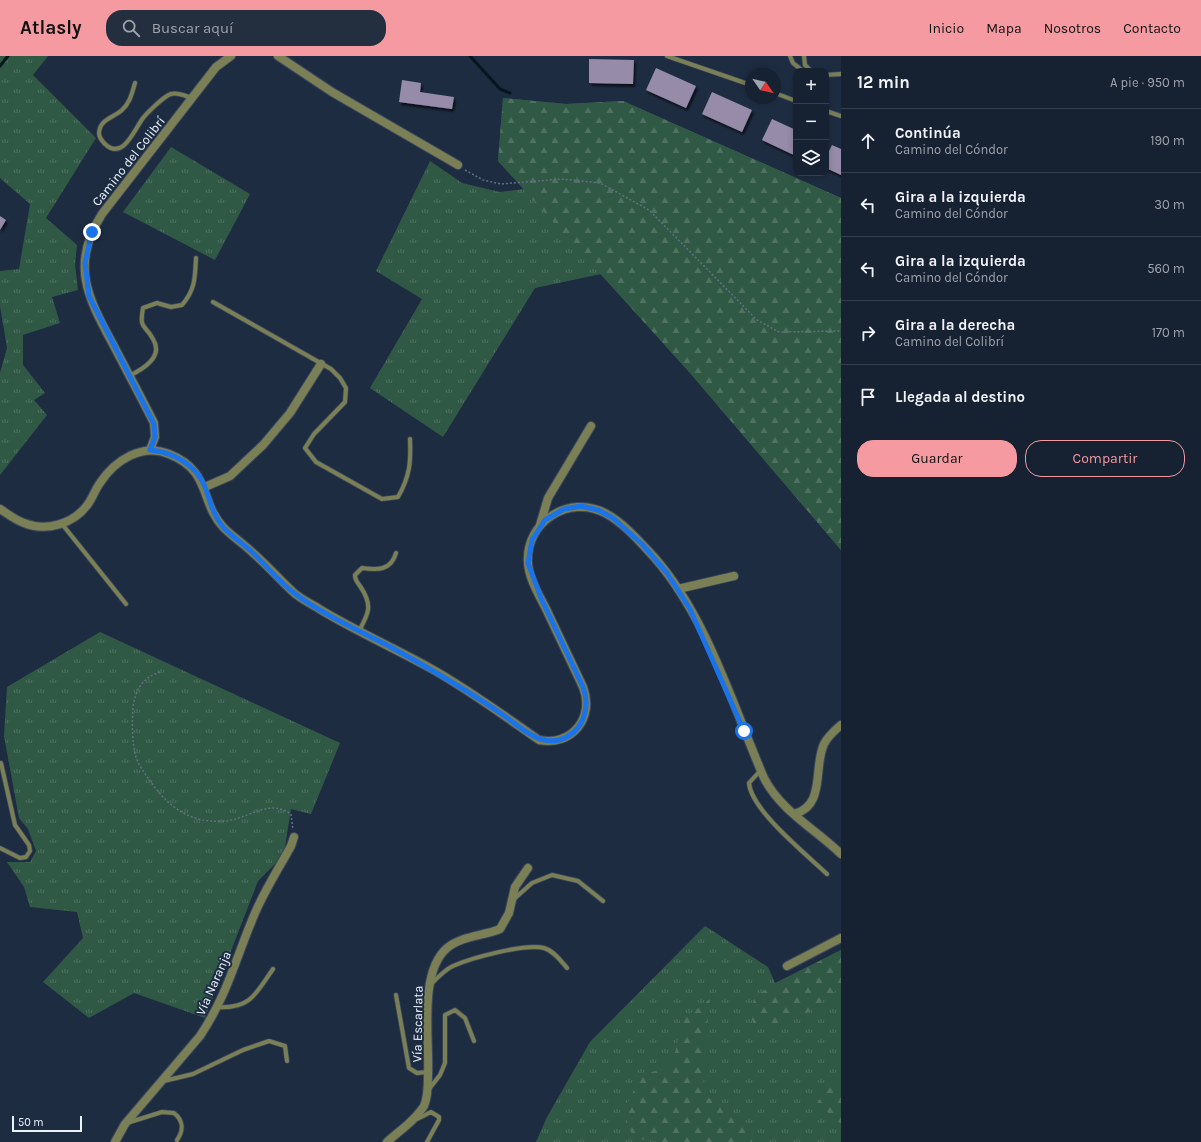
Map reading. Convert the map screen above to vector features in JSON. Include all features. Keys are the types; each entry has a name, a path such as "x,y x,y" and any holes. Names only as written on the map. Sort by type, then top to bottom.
{"street":[{"name":"Camino del Colibrí","path":"150,450 155,437 154,424 89,296 85,274 86,252 92,232 102,214 216,67 231,56"},
{"path":"278,56 332,92 458,165"},
{"path":"205,487 230,476 263,445 290,413 321,364"},
{"path":"0,509 17,520 30,525 46,526 62,523 83,510 102,479 118,463 141,450 167,453 183,461 196,473 205,487 212,510 224,528 253,553 294,593 359,631 431,669 464,689 539,740 551,741 569,736 583,721 587,700 583,687 530,571 529,547 540,526 548,498 591,426"},
{"path":"540,526 557,512 573,507 590,507 602,511 613,518 642,544 678,589 690,609 712,656 760,770 773,794 841,854"},
{"path":"678,589 734,576"},
{"path":"794,814 805,809 812,802 816,793 819,760 824,744 841,725"},
{"name":"Vía Naranja","path":"115,1142 125,1124 200,1036 218,1007 255,913 291,846 294,837"},
{"name":"Vía Escarlata","path":"387,1142 408,1124 424,1106 428,1072 428,985 434,966 442,954 459,941 500,929 507,918 515,887 528,868"},
{"path":"787,966 841,938"}],"lane":[{"path":"667,56 745,83"},
{"path":"790,56 793,63 799,68"},
{"path":"804,56 805,65 808,68"},
{"path":"829,75 841,74"},
{"path":"135,83 130,101 122,111 102,123 99,134 101,140 109,148 118,149 130,141 144,117 170,94 177,93 192,98"},
{"path":"781,95 793,100"},
{"path":"829,112 841,116"},
{"path":"130,376 144,369 153,360 156,348 153,338 144,328 141,318 143,308 157,303 171,307 182,306 190,295 194,284 196,258"},
{"path":"213,302 331,369 340,378 346,388 345,402 314,434 305,448 316,462 382,499 398,497 405,485 411,464 410,439"},
{"path":"62,523 126,604"},
{"path":"359,631 368,615 369,609 367,598 356,582 355,575 362,568 378,570 386,568 392,562 396,553"},
{"path":"0,848 20,858 26,857 30,851 29,844 15,825 1,763"},
{"path":"760,770 749,783 750,791 764,814 827,874"},
{"path":"511,902 532,883 552,875 578,881 603,902"},
{"path":"428,985 452,966 487,955 524,948 544,948 557,956 567,968"},
{"path":"218,1007 232,1008 252,999 273,969"},
{"path":"396,995 409,1068 417,1073 428,1072"},
{"path":"427,1090 440,1075 445,1063 445,1014 455,1010 465,1018 474,1041"},
{"path":"162,1081 193,1074 243,1050 269,1041 285,1046 287,1062"},
{"path":"125,1124 162,1112 174,1113 180,1119 182,1128 177,1140"},
{"path":"408,1124 431,1112 437,1114 439,1120 427,1142"}],"path":[{"path":"458,165 474,176 501,184 562,179 600,183 649,210 757,320 780,332 841,331"},
{"path":"160,672 150,675 138,686 134,699 132,723 135,755 161,797 182,813 205,821 226,821 249,814 262,808 276,807 292,814 294,837"}],"green space":[{"path":"0,56 48,56 33,75 96,138 46,218 77,245 75,265 78,290 52,297 60,323 23,335 23,365 45,393 34,400 47,415 0,475 0,373 7,348 0,306 0,271 19,269 30,204 0,178"},
{"path":"503,98 566,104 623,101 841,198 841,550 690,373 601,274 535,288 443,437 370,388 422,299 376,271 430,161 462,183 500,192 524,189 498,161"},
{"path":"503,98 566,104 623,101 841,198 841,550 690,373 498,161"},
{"path":"171,147 250,194 215,260 123,212"},
{"path":"100,632 340,743 311,814 291,809 285,847 278,861 258,881 205,1018 134,993 89,1018 43,982 83,938 77,912 30,907 24,887 7,862 30,862 36,851 28,829 19,818 4,736 7,687"},
{"path":"705,926 768,967 775,983 841,950 841,1142 536,1142 547,1117 590,1042"},
{"path":"841,950 841,992 835,991 810,1011 778,1027 755,1026 749,1014 755,996"},
{"path":"710,999 705,1048 703,1093 751,1130 752,1142 661,1142 633,1138 624,1110 641,1076 672,1065 683,1020"},
{"path":"841,1083 841,1124 817,1103 833,1084"}],"building":[{"path":"589,59 634,60 633,84 589,83"},
{"path":"656,68 696,86 686,108 646,90"},
{"path":"402,80 421,83 420,92 454,97 452,109 399,102"},
{"path":"712,92 752,110 742,132 702,114"},
{"path":"772,119 793,129 793,155 762,140"},
{"path":"832,145 841,149 841,175 829,169 829,151"},
{"path":"0,216 6,220 0,230"}],"waterway":[{"path":"0,66 8,56"},
{"path":"470,56 500,89 510,93"}],"route":[{"path":"92,232 86,252 86,285 93,306 154,424 155,437 150,450 176,456 190,467 201,479 212,510 224,528 253,553 294,593 336,618 431,669 470,693 539,740 551,741 563,739 574,732 583,721 587,707 586,693 541,598 530,571 528,555 529,547 535,532 550,516 564,509 581,506 590,507 606,513 628,530 655,558 685,599 712,656 744,731"}]}
